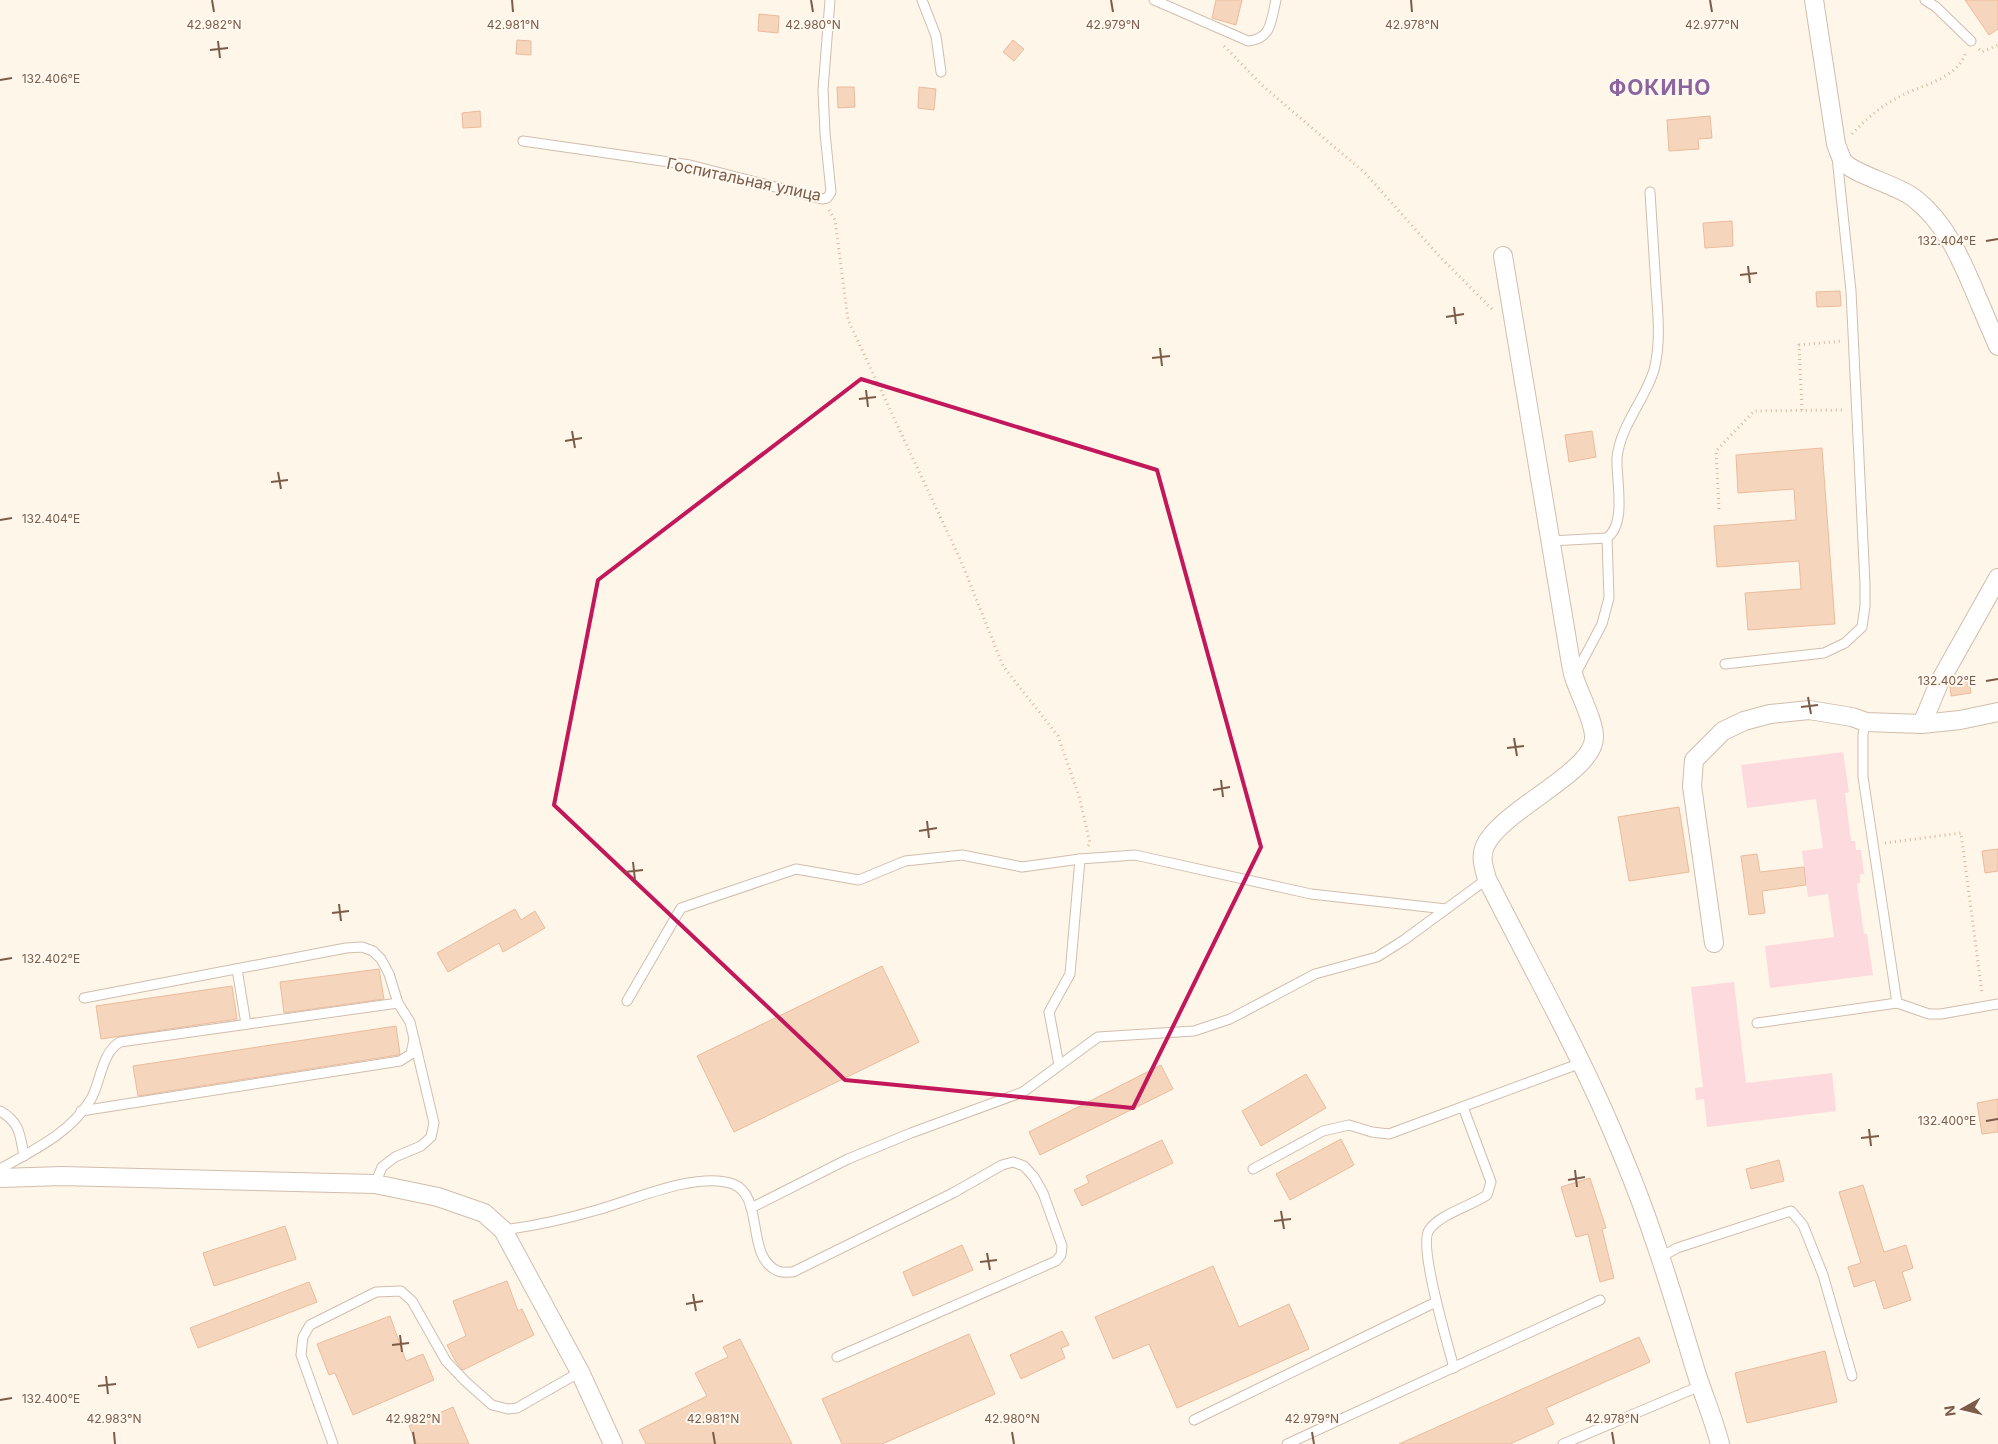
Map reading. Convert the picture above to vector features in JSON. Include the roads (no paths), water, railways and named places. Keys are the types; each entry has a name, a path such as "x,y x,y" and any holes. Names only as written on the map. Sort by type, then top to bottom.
{"street":[{"path":"1814,0 1836,144 1844,162 1855,170 1888,183 1914,197 1942,229 1965,267 1998,346"},
{"path":"1503,256 1574,677 1594,737 1591,751 1574,768 1494,832 1484,846 1482,862 1487,879 1581,1064 1623,1155 1661,1257 1700,1386 1713,1418 1720,1444"},
{"path":"1922,724 1939,682 1998,578"},
{"path":"1714,943 1692,786 1694,760 1723,731 1744,721 1770,714 1809,710 1852,717 1866,722 1922,724 1960,720 1998,712"},
{"path":"0,1178 62,1176 375,1184 438,1197 484,1213 504,1230 580,1372 613,1444"}],"lane":[{"name":"Госпитальная улица","path":"523,140 690,165 822,199 827,198 831,192 823,90 830,0"},
{"path":"922,0 936,36 941,72"},
{"path":"1154,0 1248,41 1258,40 1267,33 1276,0"},
{"path":"1925,0 1936,7 1971,41"},
{"path":"1725,664 1824,653 1845,643 1862,627 1865,606 1865,584 1851,291 1836,144"},
{"path":"1550,541 1607,538 1613,533 1618,519 1617,457 1623,435 1649,384 1654,370 1659,339 1650,192"},
{"path":"1574,677 1602,624 1609,598 1607,538"},
{"path":"1866,722 1863,734 1862,777 1897,1003"},
{"path":"627,1001 682,908 796,869 859,880 905,861 962,855 1022,868 1080,859 1135,855 1311,894 1446,909"},
{"path":"1059,1065 1049,1012 1070,974 1080,859"},
{"path":"751,1208 848,1159 1023,1092 1098,1037 1194,1031 1230,1019 1315,974 1377,957 1404,940 1487,879"},
{"path":"84,998 346,948 362,948 373,951 381,959 389,974 398,1003 410,1022 434,1123 431,1137 421,1146 395,1156 382,1167 375,1184"},
{"path":"237,969 246,1024"},
{"path":"0,1170 52,1139 75,1119 91,1100 104,1063 114,1046 120,1042 398,1003"},
{"path":"1757,1023 1897,1003 1929,1014 1942,1014 1998,1004"},
{"path":"81,1111 400,1060 411,1054 414,1036"},
{"path":"1253,1168 1323,1131 1349,1125 1372,1132 1390,1134 1581,1064"},
{"path":"1454,1368 1436,1302 1426,1246 1428,1231 1441,1218 1488,1195 1491,1182 1463,1107"},
{"path":"0,1110 10,1116 17,1127 24,1156"},
{"path":"504,1230 529,1227 598,1210 671,1187 712,1181 734,1184 746,1196 751,1208 761,1255 771,1267 779,1272 793,1272 953,1193 1002,1165 1013,1162 1024,1166 1039,1185 1062,1246 1061,1255 1056,1261 837,1357"},
{"path":"1661,1257 1676,1248 1790,1211 1803,1225 1823,1275 1852,1376"},
{"path":"333,1444 302,1355 303,1337 310,1325 376,1292 401,1291 412,1301 446,1361 492,1405 508,1409 516,1408 580,1372"},
{"path":"1287,1444 1600,1300"},
{"path":"1194,1420 1436,1302"},
{"path":"1562,1444 1700,1386"}],"district":[{"name":"ФОКИНО","path":"1660,88"}]}
